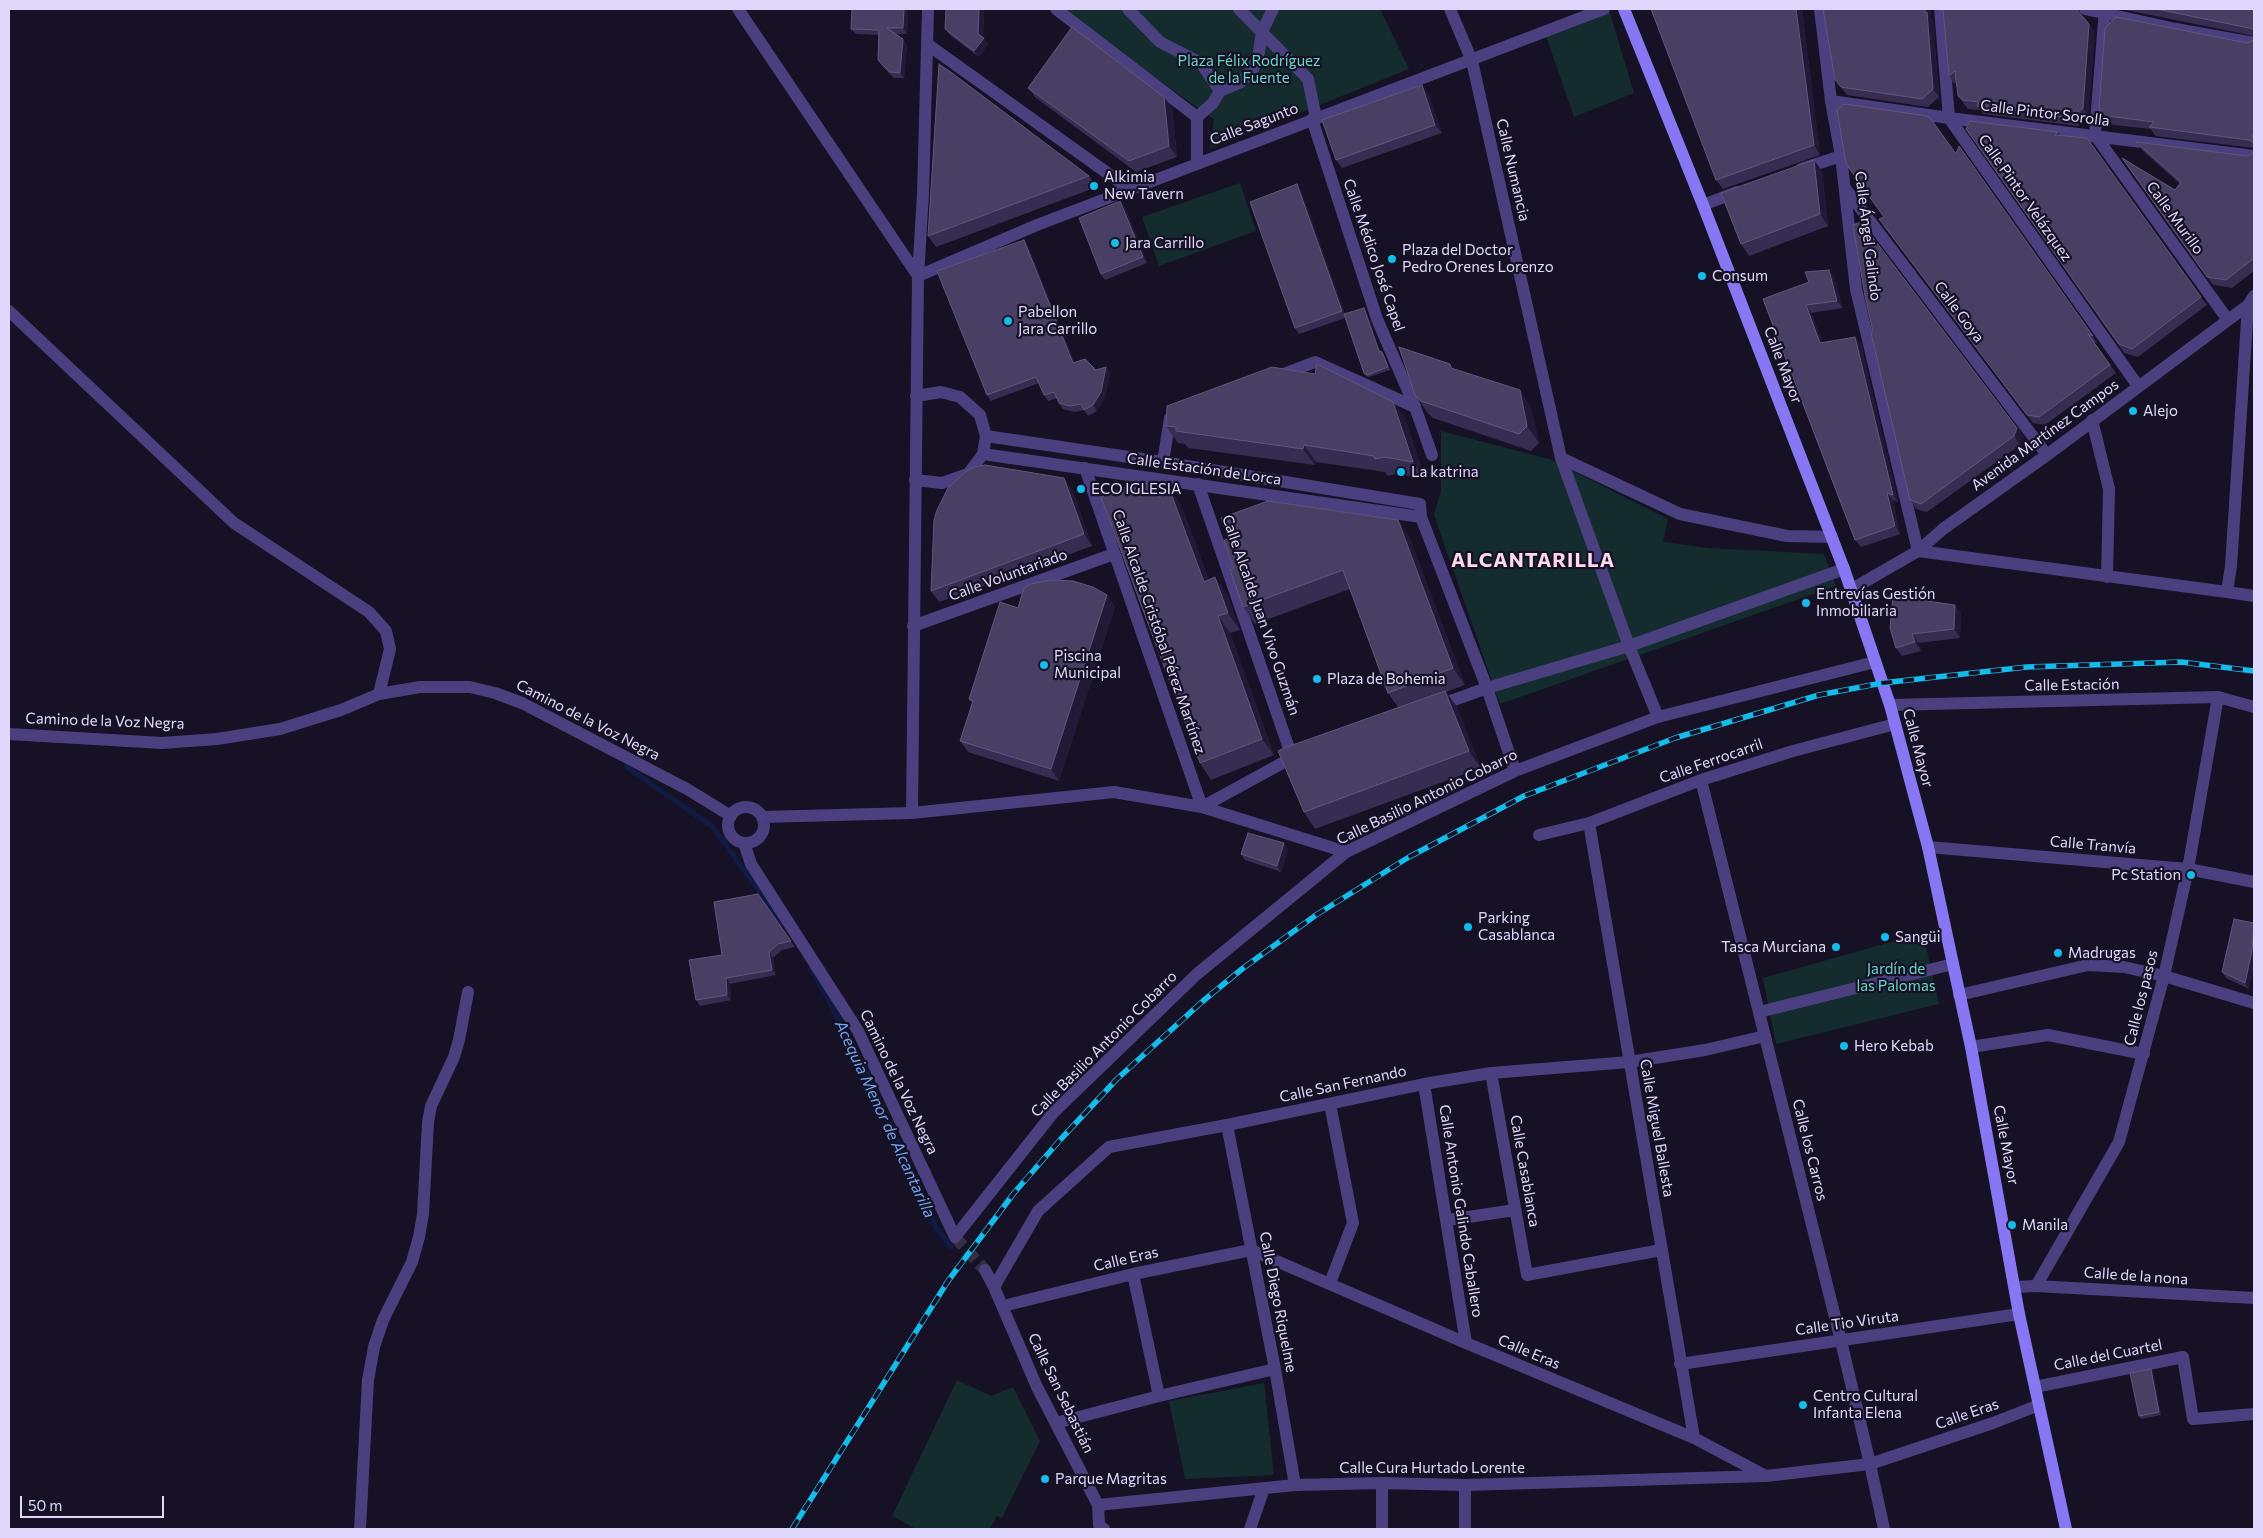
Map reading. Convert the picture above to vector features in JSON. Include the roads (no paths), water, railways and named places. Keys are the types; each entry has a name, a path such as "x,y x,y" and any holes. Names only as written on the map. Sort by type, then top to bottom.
{"main road":[{"name":"Calle Mayor","path":"1624,9 1703,205 1852,589 1890,705 1928,847 1971,1047 2016,1287 2019,1314 2066,1529"}],"street":[{"path":"738,9 918,276"},
{"path":"912,813 918,276 923,194 928,9"},
{"path":"1056,9 1197,117"},
{"path":"1128,9 1160,42 1201,63 1220,90"},
{"name":"Calle Médico José Capel","path":"1239,9 1308,79 1314,119 1377,319 1432,455"},
{"path":"1197,164 1197,117 1213,103 1220,90 1241,82 1253,69 1260,52 1262,32 1273,9"},
{"name":"Calle Numancia","path":"1450,9 1472,61 1561,458 1658,717"},
{"name":"Calle Sagunto","path":"918,276 1037,225 1472,61 1604,9"},
{"name":"Calle Ángel Galindo","path":"1820,9 1831,101 1841,156 1856,289 1918,551"},
{"path":"1940,9 1949,118"},
{"path":"2085,9 2105,11 2176,29 2254,43"},
{"path":"2095,135 2105,11"},
{"path":"927,44 1131,190"},
{"name":"Calle Pintor Sorolla","path":"1831,101 1949,118 2254,156"},
{"name":"Calle Pintor Velázquez","path":"1949,118 2138,386"},
{"name":"Calle Murillo","path":"2095,135 2228,320"},
{"path":"1791,172 1841,156"},
{"path":"1703,205 1747,188"},
{"name":"Calle Goya","path":"1845,188 2047,455"},
{"path":"2227,592 2231,566 2252,300"},
{"name":"Avenida Martínez Campos","path":"1852,589 1918,551 1943,529 2047,455 2252,300"},
{"path":"9,311 234,522 369,612 386,631 390,649 379,694"},
{"path":"1270,379 1315,362 1414,407"},
{"path":"915,480 942,483 968,474 983,454 986,436 980,414 960,397 941,392 916,396"},
{"path":"1162,462 1170,418 1188,411"},
{"path":"2092,420 2109,489 2107,577"},
{"name":"Calle Estación de Lorca","path":"986,436 1162,462 1421,511"},
{"name":"Calle Estación de Lorca","path":"983,454 1198,484 1421,511"},
{"path":"1561,458 1680,514 1787,536 1832,537"},
{"name":"Calle Alcalde Cristóbal Pérez Martínez","path":"1085,468 1202,807"},
{"name":"Calle Alcalde Juan Vivo Guzmán","path":"1198,484 1292,757"},
{"path":"1421,511 1487,688 1515,771"},
{"path":"1918,551 2254,596"},
{"name":"Calle Voluntariado","path":"914,626 1114,554"},
{"path":"1422,711 1487,688 1630,646 1844,569"},
{"name":"Calle Basilio Antonio Cobarro","path":"955,1237 1053,1113 1198,974 1346,852 1515,771 1658,717 1875,662"},
{"name":"Camino de la Voz Negra","path":"9,734 162,743 217,739 280,729 341,710 379,694 441,685 470,687 495,692 522,703 661,775 731,816"},
{"name":"Calle Estación","path":"1890,705 2218,697 2254,707"},
{"name":"Calle los pasos","path":"2036,1286 2119,1142 2164,976 2188,869 2218,697"},
{"name":"Calle Ferrocarril","path":"1539,835 1589,823 1701,780 1895,724"},
{"path":"1202,807 1292,757 1311,750"},
{"name":"Calle los Carros","path":"1701,780 1841,1341 1884,1529"},
{"path":"762,817 912,813 1114,792 1202,807 1346,852"},
{"path":"740,808 753,809 762,817 764,823 761,836 756,840 744,843 737,841 728,830 731,816 740,808"},
{"name":"Calle Miguel Ballesta","path":"1589,823 1694,1438"},
{"name":"Camino de la Voz Negra","path":"744,843 751,864 858,1031 955,1237"},
{"name":"Calle Tranvía","path":"1928,847 2188,869 2254,882"},
{"path":"1759,1012 1953,964"},
{"path":"1959,994 2088,965 2124,967 2164,976 2254,1003"},
{"path":"360,1529 368,1380 374,1347 383,1320 412,1262 420,1237 428,1122 431,1106 460,1040 468,992"},
{"path":"1971,1047 2048,1035 2144,1054"},
{"name":"Calle San Fernando","path":"994,1287 1038,1211 1109,1147 1227,1125 1424,1084 1492,1073 1629,1062 1705,1050 1765,1036"},
{"name":"Calle Casablanca","path":"1492,1073 1527,1275 1661,1250"},
{"name":"Calle Antonio Galindo Caballero","path":"1424,1084 1448,1220 1466,1343"},
{"path":"1330,1104 1353,1223 1330,1283"},
{"name":"Calle Diego Riquelme","path":"1227,1125 1275,1369 1295,1486"},
{"path":"1448,1220 1515,1210"},
{"name":"Calle Eras","path":"1003,1306 1133,1274 1251,1250 1466,1343 1694,1438 1766,1476 1870,1464 1993,1423 2039,1405"},
{"name":"Calle San Sebastián","path":"984,1270 1003,1306 1037,1387 1098,1506 1101,1528"},
{"path":"1133,1274 1159,1396"},
{"name":"Calle de la nona","path":"2016,1287 2036,1286 2254,1298"},
{"name":"Calle Tio Viruta","path":"1680,1364 2019,1314"},
{"name":"Calle del Cuartel","path":"2035,1387 2183,1356 2193,1419 2254,1414"},
{"path":"1056,1424 1159,1396 1275,1369"},
{"name":"Calle Cura Hurtado Lorente","path":"1098,1506 1295,1486 1382,1483 1465,1486 1766,1476"},
{"path":"1382,1483 1382,1529"},
{"path":"1465,1486 1465,1529"},
{"path":"1250,1529 1264,1488"}],"waterway":[{"name":"Acequia Menor de Alcantarilla","path":"627,767 713,827 782,923"},
{"name":"Acequia Menor de Alcantarilla","path":"811,968 862,1063 936,1227 951,1247"}],"tunnel":[{"path":"955,1237 985,1270"}],"railway":[{"path":"792,1529 948,1281 1014,1193 1060,1140 1117,1079 1203,1001 1242,969 1316,915 1409,857 1524,796 1675,738 1819,695 1882,683 2027,667 2181,662 2254,671"}],"place":[{"name":"Alkimia New Tavern","path":"1094,186"},
{"name":"Jara Carrillo","path":"1115,243"},
{"name":"Plaza del Doctor Pedro Orenes Lorenzo","path":"1392,259"},
{"name":"Consum","path":"1702,276"},
{"name":"Pabellon Jara Carrillo","path":"1008,321"},
{"name":"Alejo","path":"2133,411"},
{"name":"La katrina","path":"1401,472"},
{"name":"ECO IGLESIA","path":"1081,489"},
{"name":"Entrevías Gestión Inmobiliaria","path":"1806,603"},
{"name":"Piscina Municipal","path":"1044,665"},
{"name":"Plaza de Bohemia","path":"1317,679"},
{"name":"Pc Station","path":"2191,875"},
{"name":"Parking Casablanca","path":"1468,927"},
{"name":"Sangüi","path":"1885,937"},
{"name":"Tasca Murciana","path":"1836,947"},
{"name":"Madrugas","path":"2058,953"},
{"name":"Hero Kebab","path":"1844,1046"},
{"name":"Manila","path":"2012,1225"},
{"name":"Centro Cultural Infanta Elena","path":"1803,1405"},
{"name":"Parque Magritas","path":"1045,1479"}],"district":[{"name":"ALCANTARILLA","path":"1533,560"}],"park label":[{"name":"Plaza Félix Rodríguez de la Fuente","path":"1249,70"},
{"name":"Jardín de las Palomas","path":"1896,978"}]}
